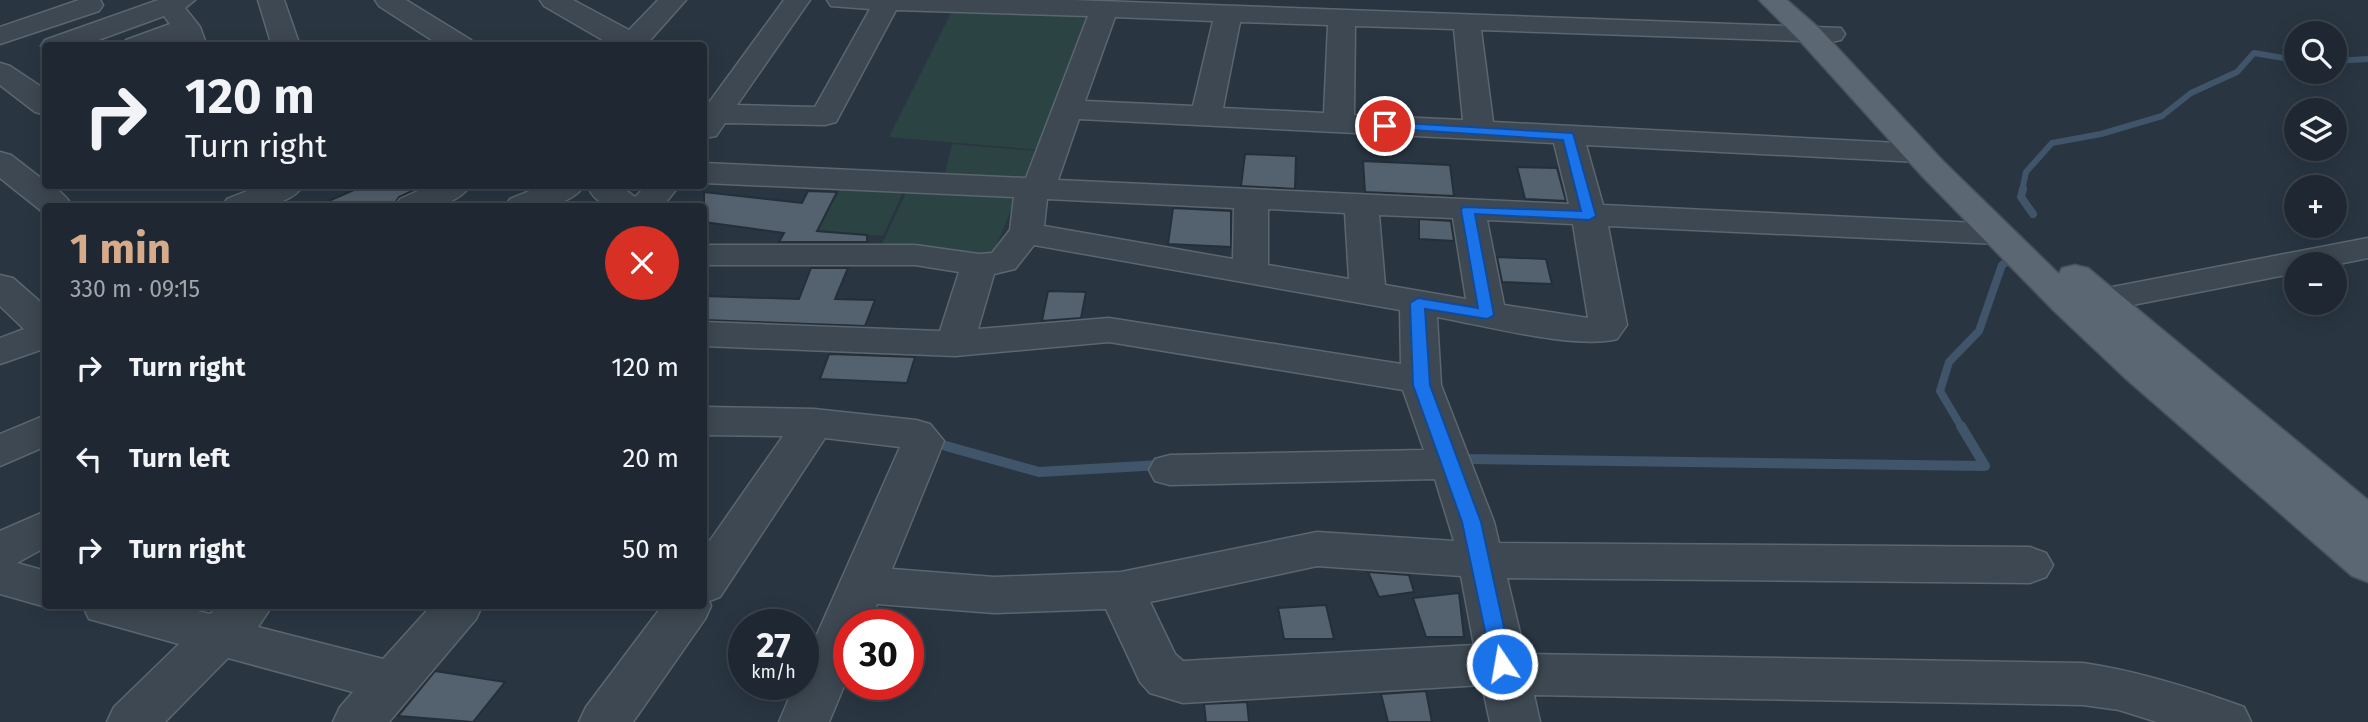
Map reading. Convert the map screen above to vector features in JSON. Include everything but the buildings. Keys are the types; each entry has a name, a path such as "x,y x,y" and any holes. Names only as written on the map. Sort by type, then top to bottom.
{"main road":[{"path":"1773,0 1811,24 2035,241 2368,525"},
{"path":"1811,24 1918,153 2067,303 2139,369 2368,564"}],"street":[{"path":"0,36 106,0"},
{"path":"271,0 285,42"},
{"path":"388,0 455,42"},
{"path":"553,0 626,42"},
{"path":"631,42 673,0"},
{"path":"708,120 797,0"},
{"path":"840,0 1811,24"},
{"path":"708,120 825,116 887,2"},
{"path":"1106,5 1228,15 1467,23 1811,24"},
{"path":"707,255 915,255 979,265 1003,262 1027,231 1035,189 1106,5"},
{"path":"1206,116 1228,15"},
{"path":"143,42 182,19"},
{"path":"88,42 182,19"},
{"path":"1339,123 1342,19"},
{"path":"1467,23 1479,131"},
{"path":"26,57 39,91"},
{"path":"1067,109 1918,153"},
{"path":"1027,231 1487,315 1577,330 1604,331 1608,326 1589,216 1568,136"},
{"path":"0,162 52,203"},
{"path":"707,173 1998,234"},
{"path":"246,203 280,189"},
{"path":"418,203 448,189"},
{"path":"529,203 561,189"},
{"path":"605,189 623,203"},
{"path":"648,203 660,189"},
{"path":"1250,273 1251,199"},
{"path":"1361,205 1368,294"},
{"path":"1468,210 1487,315"},
{"path":"2067,303 2102,300 2368,248"},
{"path":"955,344 979,265"},
{"path":"0,286 42,324"},
{"path":"1418,303 1421,380 1472,522 1515,722"},
{"path":"707,334 955,344 1109,330 1421,380"},
{"path":"0,352 42,336"},
{"path":"707,421 814,423 916,434 923,440 804,722"},
{"path":"707,580 814,423"},
{"path":"0,450 42,431"},
{"path":"1170,470 1450,464"},
{"path":"0,551 42,529"},
{"path":"861,585 994,594 1121,590 1317,549 1479,560 2030,565"},
{"path":"0,576 42,588"},
{"path":"1121,590 1157,668 1167,678 1182,682 1503,669 2083,684 2119,688 2226,722"},
{"path":"131,609 232,621 392,682"},
{"path":"358,722 456,609"},
{"path":"604,722 686,609"},
{"path":"132,722 232,621"}],"green space":[{"path":"955,5 1104,10 1052,151 889,137"},
{"path":"952,144 1035,151 992,256 878,252 907,191 941,190"},
{"path":"841,187 903,192 883,236 817,231"}],"waterway":[{"path":"2022,191 2026,172 2052,143 2101,134 2162,116 2191,93 2237,72 2254,53 2284,58"},
{"path":"2347,60 2368,59"},
{"path":"2023,189 2021,197 2033,214"},
{"path":"1962,428 1940,391 1949,362 1979,331 2002,265 2008,261"},
{"path":"1466,459 1985,466 1961,426"},
{"path":"946,446 1039,472 1160,465"}],"route":[{"path":"1385,126 1568,136 1589,216 1468,210 1487,315 1418,303 1422,385 1472,522 1502,664"}]}
